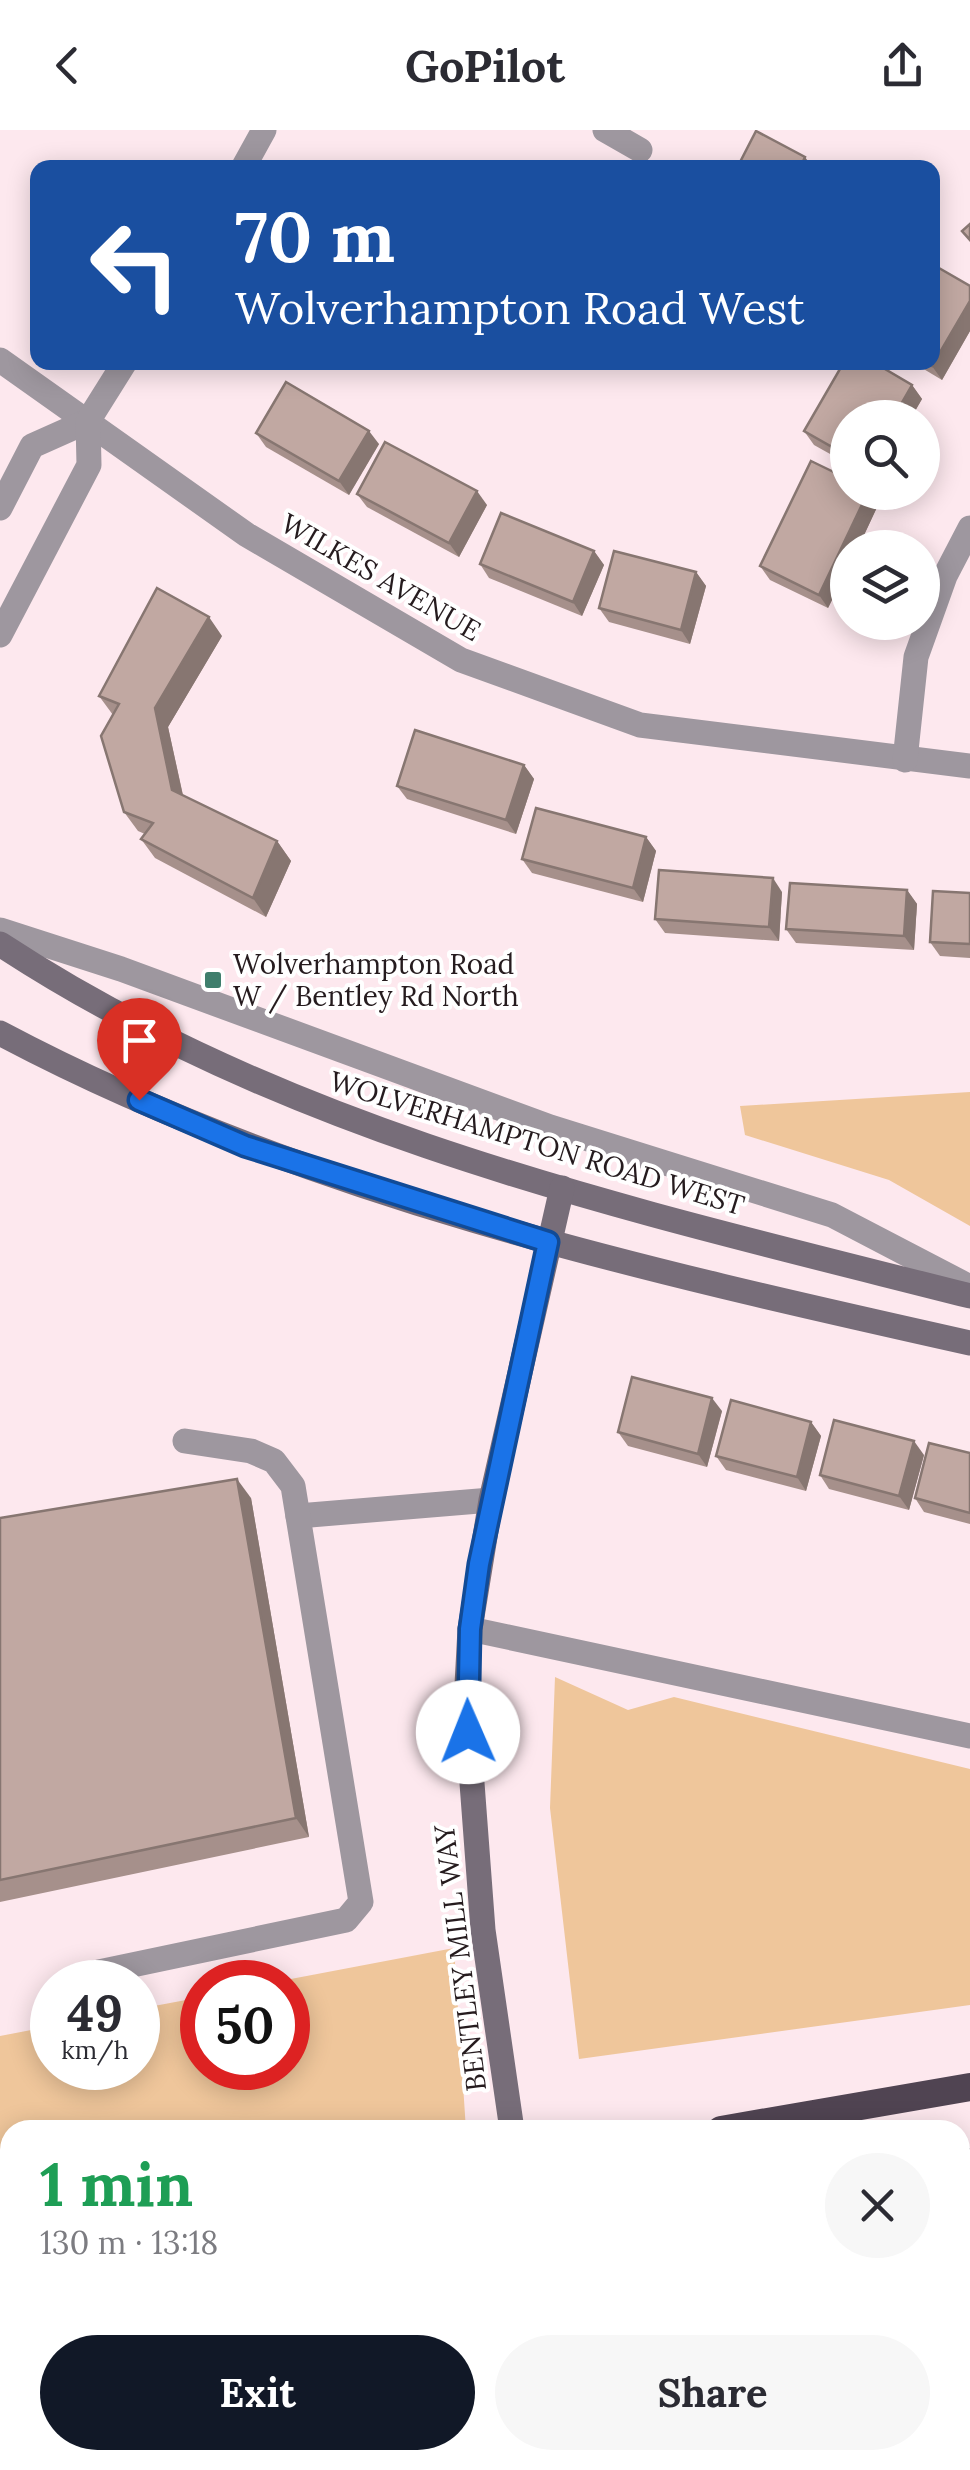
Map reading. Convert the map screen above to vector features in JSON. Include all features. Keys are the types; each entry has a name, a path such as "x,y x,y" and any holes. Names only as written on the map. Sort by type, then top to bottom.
{"highway":[{"path":"780,2120 970,2087"}],"main road":[{"name":"WOLVERHAMPTON ROAD WEST","path":"0,944 187,1052 352,1122 661,1218 970,1296"},
{"path":"0,1033 68,1069 245,1146 548,1242 706,1284 970,1343"},
{"name":"BENTLEY MILL WAY","path":"510,2120 482,1930 466,1703 470,1629 491,1500 562,1188"}],"street":[{"path":"248,160 264,130"},
{"path":"605,130 640,150"},
{"name":"WILKES AVENUE","path":"0,360 247,535 461,660 640,725 970,766"},
{"path":"0,635 89,466 88,421 120,370"},
{"path":"0,508 32,446 88,421"},
{"path":"905,760 916,657 946,576 970,528"},
{"path":"0,930 121,969 550,1127 832,1216 970,1287"},
{"path":"159,1960 346,1920 360,1902 293,1486 274,1461 252,1451 185,1442"},
{"path":"298,1516 491,1500"},
{"path":"470,1629 970,1736"}],"shaded area":[{"path":"970,1092 970,1226 889,1180 745,1135 740,1106"},
{"path":"555,1677 628,1710 674,1697 970,1769 970,2005 579,2059 550,1808"},
{"path":"454,1948 465,2120 0,2120 0,2036 30,2030 30,2090 160,2090 160,2005 180,2001 180,2090 310,2090 310,1975"}],"building":[{"path":"756,131 805,157 804,160 741,160"},
{"path":"970,224 970,240 962,231"},
{"path":"940,269 970,286 970,301 940,352"},
{"path":"839,370 887,370 912,385 903,400 830,400 830,446 804,431"},
{"path":"286,382 369,431 339,481 256,433"},
{"path":"385,442 477,491 449,543 357,494"},
{"path":"811,461 830,470 830,510 859,510 850,530 830,530 830,572 819,595 760,566"},
{"path":"501,513 594,551 573,602 480,564"},
{"path":"614,551 696,572 681,630 599,608"},
{"path":"157,588 209,617 155,708 172,790 277,841 253,898 141,839 153,823 124,812 101,736 119,704 99,696"},
{"path":"415,730 524,765 506,820 397,786"},
{"path":"536,808 646,837 633,888 522,859"},
{"path":"659,870 773,878 769,927 655,919"},
{"path":"790,883 907,890 904,936 786,929"},
{"path":"933,891 970,893 970,944 930,942"},
{"path":"632,1377 712,1398 698,1454 618,1432"},
{"path":"731,1400 811,1422 797,1477 716,1456"},
{"path":"834,1420 914,1441 899,1496 820,1475"},
{"path":"929,1443 970,1453 970,1513 915,1498"},
{"path":"237,1479 296,1818 0,1880 0,1518"}],"place":[{"name":"Wolverhampton Road W / Bentley Rd North","path":"213,980"}],"route":[{"path":"139,1100 245,1146 548,1242 479,1564 470,1629 468,1732"}]}
